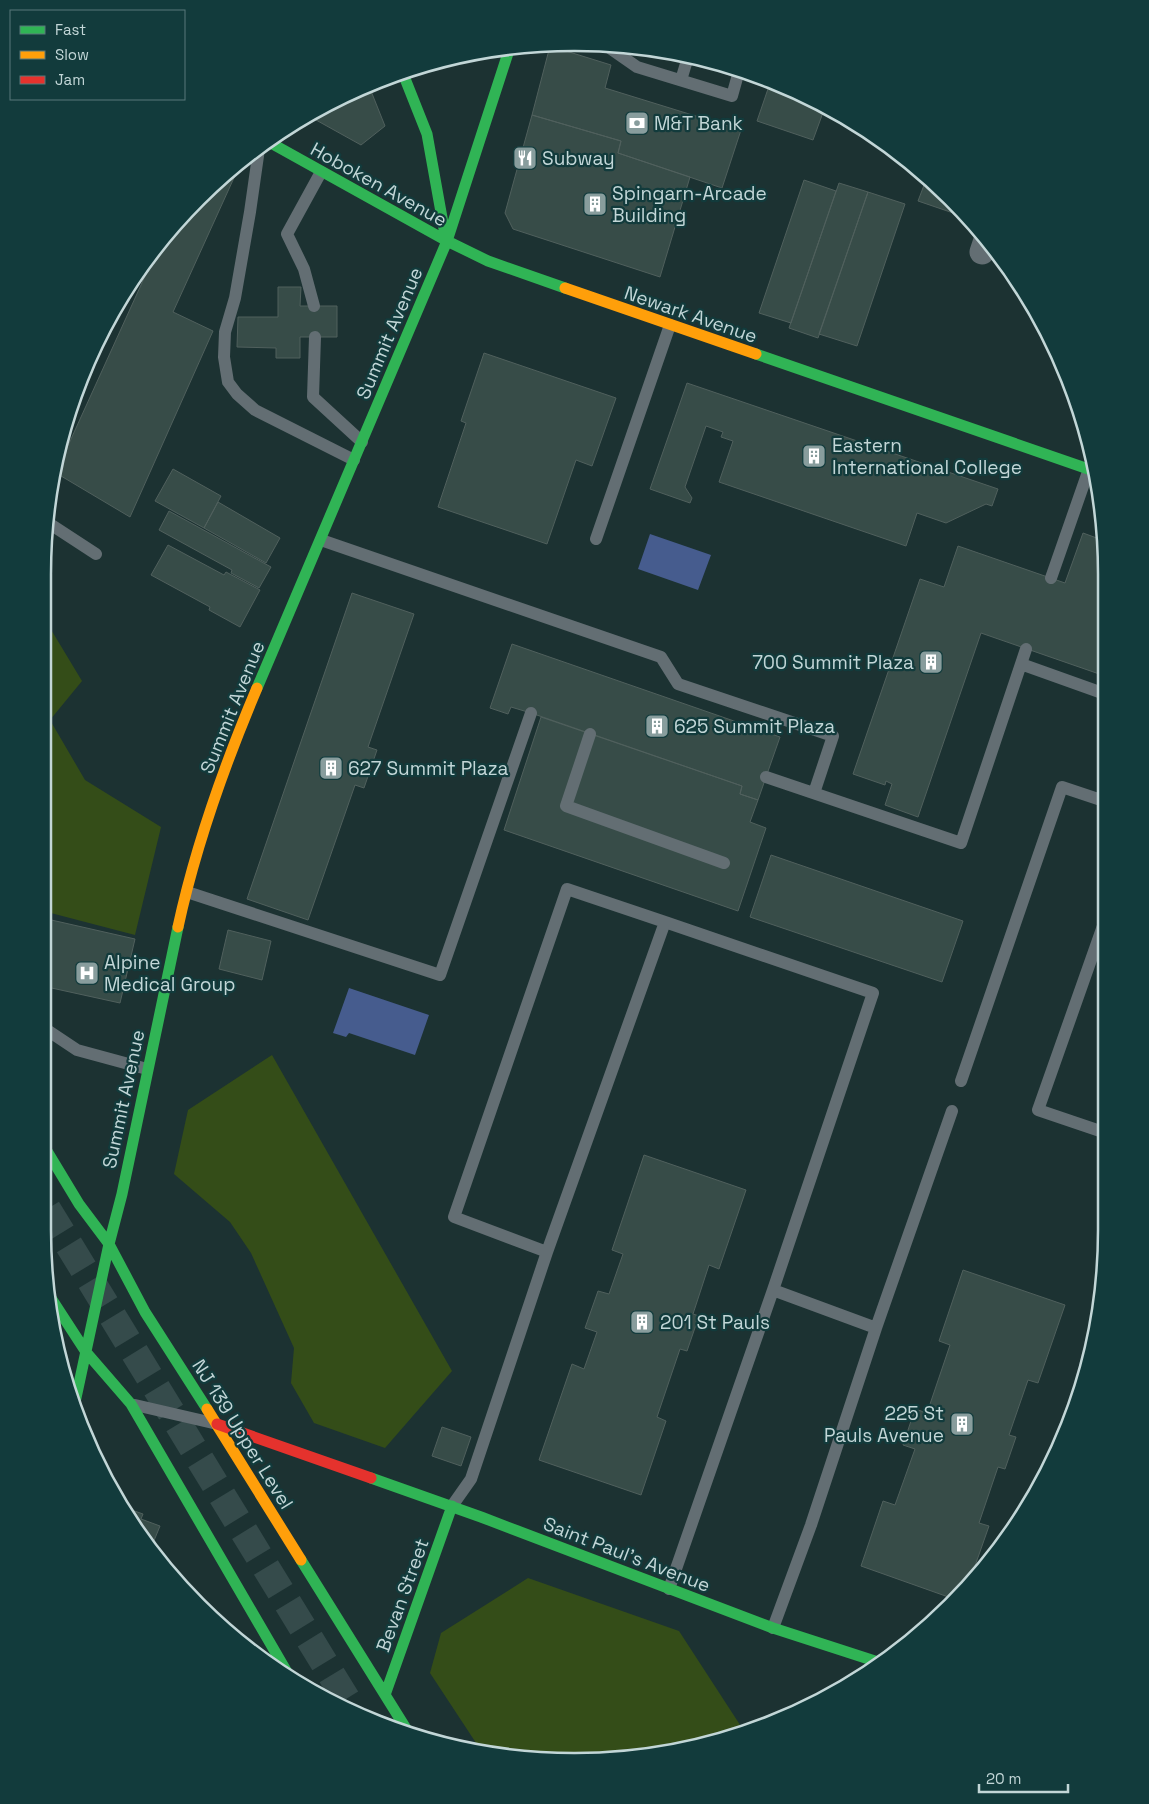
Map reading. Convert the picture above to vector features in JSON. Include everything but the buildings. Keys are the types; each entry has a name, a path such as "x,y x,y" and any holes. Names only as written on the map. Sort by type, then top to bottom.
{"main road":[{"name":"Summit Avenue","path":"77,1392 187,892 206,820 235,740 446,242 507,56"},
{"path":"405,79 427,134 446,242"},
{"name":"Hoboken Avenue","path":"275,145 446,242"},
{"name":"Newark Avenue","path":"446,242 510,270 1087,468"},
{"name":"NJ 139 Upper Level","path":"51,1158 79,1204 109,1244 145,1312 217,1424 403,1724"},
{"path":"57,1308 86,1352 131,1404 282,1664"},
{"name":"Saint Paul's Avenue","path":"217,1424 452,1506 773,1628 872,1660"},
{"name":"Bevan Street","path":"385,1695 452,1506"}],"lane":[{"path":"617,53 637,67 732,96 738,77"},
{"path":"681,80 686,63"},
{"path":"258,158 238,278 225,332 224,357 228,382 237,394 255,410 354,460"},
{"path":"314,306 304,269 288,234 321,172"},
{"path":"596,538 670,325"},
{"path":"315,337 313,397 362,442"},
{"path":"1051,578 1089,478"},
{"path":"54,526 96,554"},
{"path":"321,540 661,657 678,684 832,736 814,793"},
{"path":"766,777 961,843 1026,648"},
{"path":"1021,664 1098,692"},
{"path":"187,892 440,976 531,713"},
{"path":"590,734 566,806 724,863"},
{"path":"961,1081 1062,787 1098,799"},
{"path":"547,1252 454,1217 566,889 873,993 773,1290 669,1589"},
{"path":"452,1506 471,1479 547,1252 665,922"},
{"path":"1098,940 1038,1110 1098,1130"},
{"path":"51,1033 77,1050 147,1070"},
{"path":"773,1628 811,1524 876,1328 952,1111"},
{"path":"773,1290 876,1328"},
{"path":"131,1404 217,1424"}],"green space":[{"path":"51,630 82,681 51,719"},
{"path":"51,722 85,780 161,827 135,935 51,913"},
{"path":"272,1055 452,1371 385,1448 314,1423 291,1383 294,1348 251,1253 230,1222 174,1174 188,1110"},
{"path":"528,1578 679,1631 741,1726 677,1743 609,1752 540,1752 477,1744 430,1673 441,1633"}],"water":[{"path":"650,534 711,555 698,590 638,569"},
{"path":"349,988 429,1015 415,1055 349,1033 346,1037 333,1033"}],"tunnel":[{"path":"51,1216 348,1701"}],"traffic: fast":[{"path":"257,688 447,241 507,56"},
{"path":"405,79 427,134 446,240"},
{"path":"275,145 447,241 488,261 565,288"},
{"path":"756,354 1087,469"},
{"path":"77,1392 109,1244 122,1194 178,927"},
{"path":"51,1158 79,1204 109,1244 145,1312 207,1409"},
{"path":"57,1308 86,1352 131,1404 282,1664"},
{"path":"371,1478 481,1517 773,1628 872,1660"},
{"path":"385,1695 452,1506"},
{"path":"301,1560 403,1724"}],"traffic: slow":[{"path":"565,288 756,354"},
{"path":"178,927 202,835 233,747 257,688"},
{"path":"207,1409 301,1560"}],"traffic: jam":[{"path":"217,1424 371,1478"}],"place":[{"name":"M&T Bank","path":"637,123"},
{"name":"Subway","path":"525,158"},
{"name":"Spingarn-Arcade Building","path":"595,204"},
{"name":"Eastern International College","path":"814,456"},
{"name":"700 Summit Plaza","path":"931,662"},
{"name":"625 Summit Plaza","path":"657,726"},
{"name":"627 Summit Plaza","path":"331,768"},
{"name":"Alpine Medical Group","path":"87,973"},
{"name":"201 St Pauls","path":"642,1322"},
{"name":"225 St Pauls Avenue","path":"962,1424"}]}
